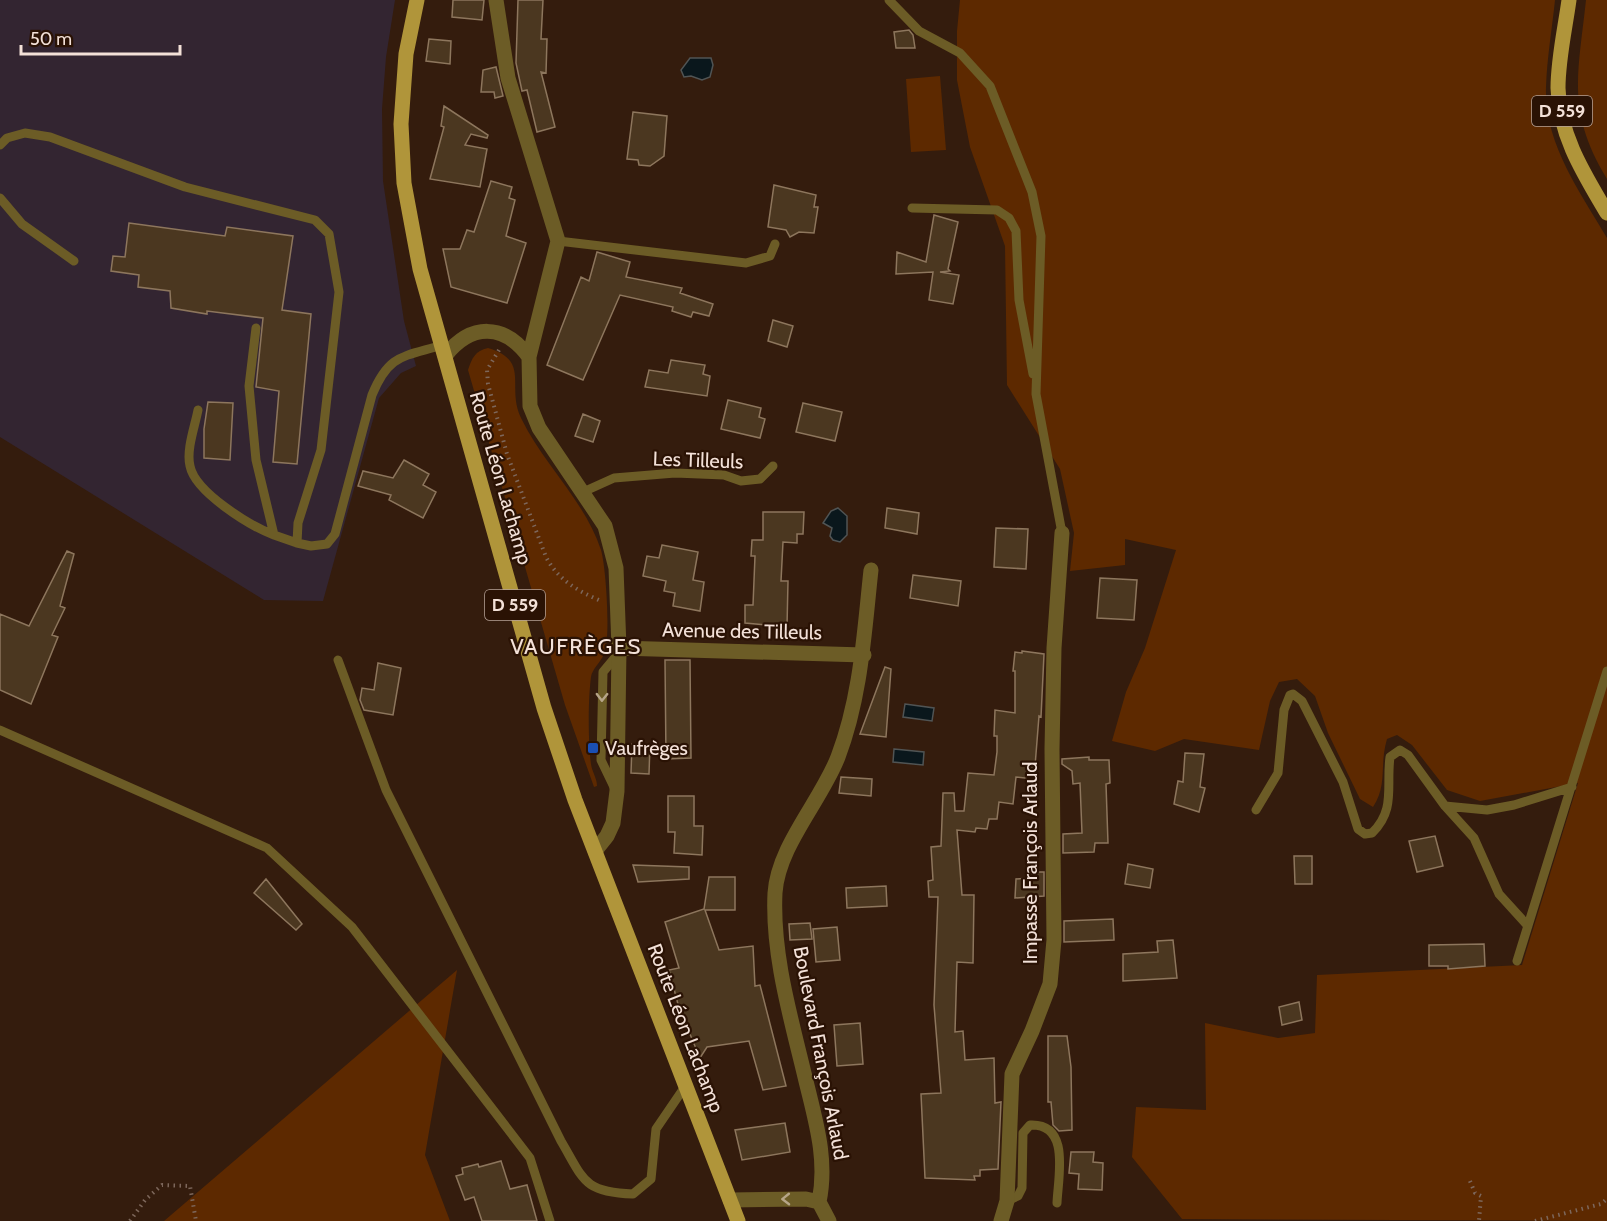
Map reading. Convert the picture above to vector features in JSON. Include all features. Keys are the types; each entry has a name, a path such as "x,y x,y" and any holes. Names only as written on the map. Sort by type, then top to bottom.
{"main road":[{"name":"Route Léon Lachamp","path":"417,0 406,54 401,124 404,183 420,269 544,708 595,851 738,1221"},
{"name":"D 559","path":"1569,0 1558,89 1566,133 1576,162 1607,213"}],"street":[{"path":"496,0 501,42 515,107 558,241 529,357 529,399 539,428 605,526 616,568 619,651 616,791 613,823 608,836 595,851"},
{"path":"443,351 466,335 479,331 494,332 507,336 520,344 529,357"},
{"name":"Impasse François Arlaud","path":"1001,1221 1006,1201 1012,1074 1050,984 1054,940 1052,749 1055,637 1062,533"},
{"name":"Boulevard François Arlaud","path":"819,1202 824,1177 818,1124 778,953 775,892 783,864 801,824 837,759 856,700 864,655 871,570"},
{"name":"Avenue des Tilleuls","path":"619,651 864,655"},
{"path":"730,1200 806,1199 819,1202 829,1221"}],"lane":[{"path":"889,0 919,31 960,53 990,86 1032,192 1041,236 1036,394"},
{"path":"0,145 7,138 25,133 50,137 185,187 315,220 329,234 339,292 321,450 298,523 297,543"},
{"path":"0,198 22,224 74,261"},
{"path":"912,208 997,210 1010,218 1016,231 1019,300 1062,533"},
{"path":"558,241 746,263 770,256 775,244"},
{"path":"256,328 249,386 256,460 274,535"},
{"path":"198,410 189,465 198,484 256,528 297,543 311,546 327,544 335,534 372,395 380,376 393,360 443,351"},
{"name":"Les Tilleuls","path":"583,492 614,478 675,473 724,476 741,481 760,479 772,466"},
{"path":"338,660 386,790 561,1141 586,1183 611,1193 633,1194 651,1179 656,1129 686,1085"},
{"path":"1517,960 1607,671"},
{"path":"1256,810 1278,773 1284,711 1290,695 1293,694 1302,701 1343,782 1358,829 1365,834 1372,833 1388,812 1391,796 1390,757 1401,750 1414,762 1445,806 1474,838 1499,894 1527,926"},
{"path":"0,730 267,848 352,927 530,1158 550,1221"},
{"path":"1445,806 1487,810 1515,805 1572,787"},
{"path":"1006,1201 1018,1196 1022,1188 1023,1133 1030,1125 1041,1125 1050,1129 1059,1143 1057,1203"}],"path":[{"path":"507,336 487,370 488,384 500,420 507,454 546,557 554,571 573,587 618,608"},
{"path":"1470,1181 1476,1193 1481,1196 1479,1221"},
{"path":"130,1221 145,1200 162,1185 190,1186 196,1221"},
{"path":"1535,1221 1601,1204 1607,1199"}],"shaded area":[{"path":"0,0 395,0 386,57 382,109 383,181 404,321 416,366 401,373 379,398 323,601 264,600 0,437"},
{"path":"960,0 1555,0 1546,87 1551,128 1557,147 1575,185 1607,238 1607,1221 1182,1219 1132,1157 1136,1107 1206,1110 1205,1023 1278,1038 1315,1033 1317,975 1522,965 1578,783 1480,801 1447,790 1412,745 1397,735 1387,739 1382,782 1378,799 1373,807 1360,799 1328,733 1315,696 1297,679 1279,682 1270,701 1259,750 1184,739 1155,751 1112,741 1126,692 1145,648 1176,550 1125,539 1125,565 1070,571 1074,533 1060,469 1007,385 1005,246 970,147 957,80 957,31"},
{"path":"1586,0 1607,0 1607,179 1585,133 1580,112 1578,72"},
{"path":"690,58 711,58 713,65 710,77 702,80 691,76 684,77 681,70"},
{"path":"940,76 946,150 911,152 906,79"},
{"path":"488,348 501,353 513,367 517,406 521,418 530,435 585,515 603,558 606,586 606,646 592,674 590,686 590,755 597,786 594,787 565,705 468,370 475,356"},
{"path":"838,508 847,516 847,535 840,542 833,540 830,536 832,528 823,523 831,511"},
{"path":"905,704 934,708 932,721 903,717"},
{"path":"894,749 924,752 923,765 893,762"},
{"path":"457,970 425,1155 450,1221 164,1221"}],"building":[{"path":"453,0 484,0 482,20 452,17"},
{"path":"518,0 543,0 541,39 547,39 546,73 541,72 555,127 537,132 527,90 522,91 516,63"},
{"path":"909,30 913,35 915,48 896,48 894,32"},
{"path":"429,39 451,41 450,64 426,61"},
{"path":"496,67 503,96 495,98 494,92 481,92 483,70"},
{"path":"444,106 488,135 487,138 471,134 465,145 487,149 480,187 430,179 444,127 441,126"},
{"path":"633,112 667,116 664,156 650,166 639,165 638,160 627,159"},
{"path":"491,181 512,187 509,198 515,200 506,236 526,243 507,303 451,287 443,249 460,249 467,230 474,232"},
{"path":"774,185 816,195 814,207 818,207 814,233 799,232 790,237 786,230 768,227"},
{"path":"934,215 958,222 948,269 950,271 940,272 959,275 953,304 929,300 933,272 896,274 897,252 926,262"},
{"path":"129,223 225,236 227,227 293,236 282,310 311,314 297,464 273,462 279,391 256,387 263,318 207,311 207,314 171,308 170,291 138,287 139,275 111,271 113,256 125,257"},
{"path":"597,252 630,262 626,277 682,288 680,293 713,304 709,316 693,312 691,317 672,311 673,307 620,295 583,380 547,365 581,277 589,281"},
{"path":"773,320 793,326 787,347 768,341"},
{"path":"671,360 705,365 703,374 710,376 707,396 645,387 649,370 668,373"},
{"path":"728,400 761,408 759,417 765,419 760,438 721,429"},
{"path":"208,402 233,403 230,460 204,458 204,429"},
{"path":"803,403 842,412 835,441 796,432"},
{"path":"583,414 600,421 593,442 575,436"},
{"path":"404,460 429,474 423,485 436,492 423,518 389,500 391,495 358,486 363,471 393,478"},
{"path":"887,508 919,513 917,534 885,528"},
{"path":"763,512 804,512 803,534 797,534 797,543 783,542 781,581 788,581 787,627 745,623 745,605 753,605 755,556 751,556 752,540 763,540"},
{"path":"996,528 1028,529 1026,569 994,567"},
{"path":"662,545 698,552 693,580 704,582 700,611 673,606 675,593 664,591 666,581 643,576 647,556 659,558"},
{"path":"67,551 74,554 60,606 65,608 52,635 58,637 31,704 0,690 0,614 29,626"},
{"path":"913,575 961,581 958,606 910,598"},
{"path":"1100,578 1137,580 1134,620 1097,618"},
{"path":"1022,651 1044,654 1041,717 1039,716 1034,779 1016,777 1013,804 999,802 997,819 989,819 987,829 976,828 975,832 957,830 962,895 974,895 973,963 957,962 955,1032 963,1031 965,1060 994,1058 995,1103 1001,1102 998,1169 980,1170 980,1176 974,1176 975,1180 925,1178 921,1094 941,1093 934,1005 938,897 929,897 928,881 933,880 931,847 941,846 943,793 954,793 955,811 964,811 968,773 994,775 997,752 997,736 994,736 995,710 1015,713 1015,671 1013,671 1015,652 1022,653"},
{"path":"665,660 690,660 691,758 666,759"},
{"path":"378,663 401,668 393,715 364,710 360,700 362,688 374,690"},
{"path":"885,667 891,669 886,737 860,734"},
{"path":"632,744 650,744 649,774 631,773"},
{"path":"1185,753 1204,754 1200,787 1205,788 1199,812 1174,804 1178,781 1183,782"},
{"path":"1089,757 1089,760 1109,760 1110,783 1106,784 1108,843 1095,843 1094,852 1063,853 1063,834 1082,833 1080,783 1073,784 1072,771 1062,764 1062,759"},
{"path":"841,777 872,779 871,796 839,793"},
{"path":"668,796 694,796 694,826 703,826 702,855 674,853 675,832 668,832"},
{"path":"1435,836 1443,866 1417,872 1409,841"},
{"path":"1294,856 1312,856 1312,884 1295,884"},
{"path":"1128,864 1153,869 1150,888 1125,884"},
{"path":"633,865 689,867 689,879 638,882"},
{"path":"1031,872 1044,872 1044,896 1015,898 1016,879 1031,878"},
{"path":"709,877 735,877 735,910 705,910 719,950 753,946 755,986 760,985 786,1086 763,1090 749,1041 707,1047 700,1058 679,1008 669,970 679,968 665,922 704,909"},
{"path":"266,879 302,924 296,930 254,893"},
{"path":"886,886 887,906 847,908 846,888"},
{"path":"1113,919 1114,940 1064,942 1064,921"},
{"path":"810,923 812,939 790,940 789,924"},
{"path":"837,927 840,960 816,962 813,929"},
{"path":"1173,940 1177,978 1123,981 1123,954 1158,952 1157,941"},
{"path":"1484,944 1485,966 1448,969 1448,966 1429,966 1429,945"},
{"path":"1299,1002 1302,1020 1282,1025 1279,1007"},
{"path":"860,1023 863,1064 837,1066 834,1025"},
{"path":"1048,1036 1067,1036 1071,1067 1072,1130 1059,1131 1053,1125 1051,1102 1048,1102"},
{"path":"785,1123 790,1152 742,1160 735,1130"},
{"path":"1071,1152 1094,1152 1093,1162 1103,1163 1102,1190 1078,1189 1079,1174 1069,1173"},
{"path":"501,1161 510,1189 527,1185 537,1221 482,1221 474,1197 465,1200 456,1176 463,1174 462,1168 478,1164 479,1167"}],"place":[{"name":"Vaufrèges","path":"593,748"}],"district":[{"name":"VAUFRÈGES","path":"576,646"}]}
